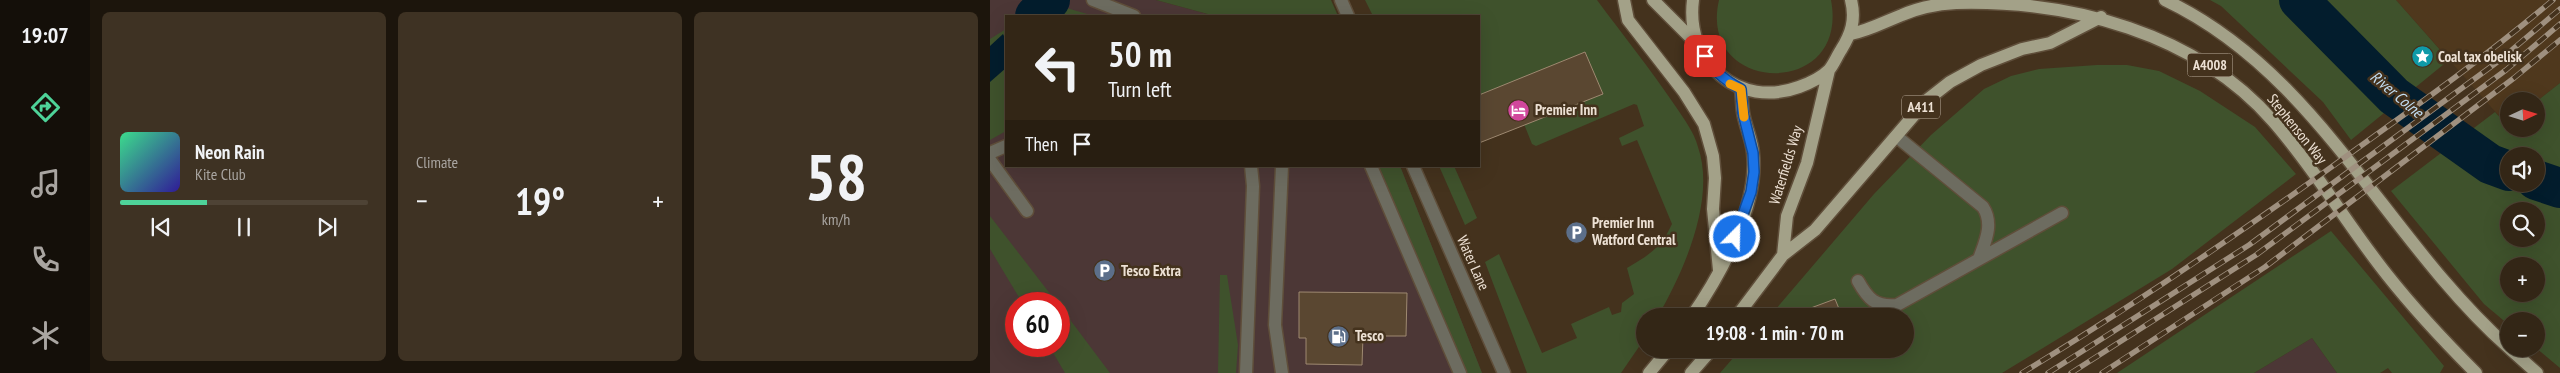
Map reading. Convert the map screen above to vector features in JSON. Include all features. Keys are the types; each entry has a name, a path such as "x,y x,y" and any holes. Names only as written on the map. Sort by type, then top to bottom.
{"main road":[{"path":"1624,0 1628,20 1684,92 1704,124 1714,156 1713,209 1719,270"},
{"path":"1653,0 1700,47 1710,64 1727,82 1741,89 1760,92 1787,91 1815,81 1828,70 1851,34 1854,22 1852,0"},
{"path":"1694,0 1692,14 1700,47"},
{"name":"Stephenson Way","path":"2165,0 2223,32 2278,78 2328,134 2434,270 2500,339"},
{"name":"Stephenson Way","path":"1851,34 1872,30 1904,14 1954,3 2027,5 2101,17 2173,43 2201,58 2240,89 2273,121 2388,276 2476,373"},
{"name":"A411","path":"1743,308 1783,254 1815,230 1927,100 1950,82 1981,65 2022,49 2050,42 2101,17"},
{"name":"Waterfields Way","path":"1783,254 1787,216 1808,163 1828,70"},
{"name":"Waterfields Way","path":"1697,308 1719,270 1742,220 1751,192 1754,172 1753,153 1743,113 1741,89"},
{"name":"Stephenson Way","path":"2519,357 2537,373"},
{"path":"1649,373 1662,358"},
{"path":"1691,373 1704,358"}],"street":[{"path":"1094,0 1129,15"},
{"path":"1341,0 1348,15"},
{"path":"1896,136 1983,207 1988,216 1988,236 1979,259"},
{"path":"990,153 1005,146"},
{"path":"990,160 1027,211"},
{"path":"1246,373 1253,186 1251,167"},
{"path":"1282,167 1275,325 1282,373"},
{"path":"1371,167 1460,373"},
{"name":"Water Lane","path":"1413,167 1504,373"},
{"path":"1858,280 1867,297 1877,304 1897,305 2062,213"}],"shaded area":[{"path":"990,0 1156,0 1211,15 1005,15 1005,167 1400,167 1482,373 990,373"},
{"path":"2396,0 2560,0 2560,83 2545,95 2545,92 2500,92 2500,117"},
{"path":"2312,338 2337,373 2254,373"}],"green space":[{"path":"1035,0 1039,0 1091,15 1021,15"},
{"path":"1156,0 1331,0 1338,15 1211,15"},
{"path":"1365,0 1597,0 1676,107 1696,141 1703,167 1703,189 1700,211 1687,256 1662,308 1636,308 1636,351 1621,373 1527,373 1485,262 1499,254 1542,353 1577,338 1571,324 1609,307 1612,315 1621,312 1622,303 1634,294 1627,268 1654,250 1672,224 1637,140 1622,146 1619,138 1644,126 1637,105 1634,104 1536,146 1532,144 1524,124 1602,94 1585,52 1480,96 1480,15 1372,15"},
{"path":"1719,0 1831,0 1831,33 1818,56 1798,69 1774,73 1750,68 1730,54 1718,31"},
{"path":"2210,0 2396,0 2449,60 2351,140 2323,102 2221,6"},
{"path":"1005,30 1005,132 990,140 990,39"},
{"path":"2127,65 2159,71 2200,91 2255,127 2296,174 2172,269 2002,373 1720,373 1733,358 1914,358 1914,308 1777,308 1874,194 1931,135 1984,89 2011,76 2039,69"},
{"path":"2560,83 2560,368 2545,356 2545,312 2500,312 2500,317 2484,304 2391,191 2495,112 2500,117 2500,138 2545,138 2545,95"},
{"path":"1379,167 1400,167 1482,373 1466,373"},
{"path":"1439,167 1454,167 1477,218 1465,225"},
{"path":"990,216 1049,292 1016,292 990,249"},
{"path":"2331,231 2444,366 2440,373 2392,373 2388,368 2380,373 2337,373 2312,338 2254,373 2117,373"},
{"path":"1220,275 1227,275 1238,345 1236,373 1218,373"},
{"path":"1070,320 1110,373 1065,373 1056,357 1070,357"}],"water":[{"path":"1003,34 1005,38 1005,69 990,82 990,46"}],"building":[{"name":"Premier Inn","path":"1585,52 1603,94 1480,143 1480,95"},
{"path":"1299,292 1407,293 1406,336 1363,336 1362,365 1306,364 1306,338 1299,338"},
{"path":"1835,299 1839,308 1811,308"}],"waterway":[{"name":"River Colne","path":"1036,15 1050,0"},
{"name":"River Colne","path":"2299,0 2394,96 2490,164 2500,168"},
{"name":"River Colne","path":"2545,183 2560,188"}],"railway":[{"path":"2022,373 2149,293 2273,208 2455,77 2553,0"},
{"path":"2048,373 2249,245 2500,60 2560,9"},
{"path":"2071,373 2256,255 2506,70 2560,24"},
{"path":"2102,373 2265,267 2514,78 2560,40"}],"slow traffic":[{"path":"1730,84 1741,89 1744,117"}],"place":[{"name":"Coal tax obelisk","path":"2422,57"},
{"name":"Premier Inn","path":"1519,110"},
{"name":"Premier Inn Watford Central","path":"1576,232"},
{"name":"Tesco Extra","path":"1105,271"},
{"name":"Tesco","path":"1339,336"}],"route":[{"path":"1705,56 1727,82 1741,89 1743,113 1750,134 1754,172 1751,192 1735,237"}]}
